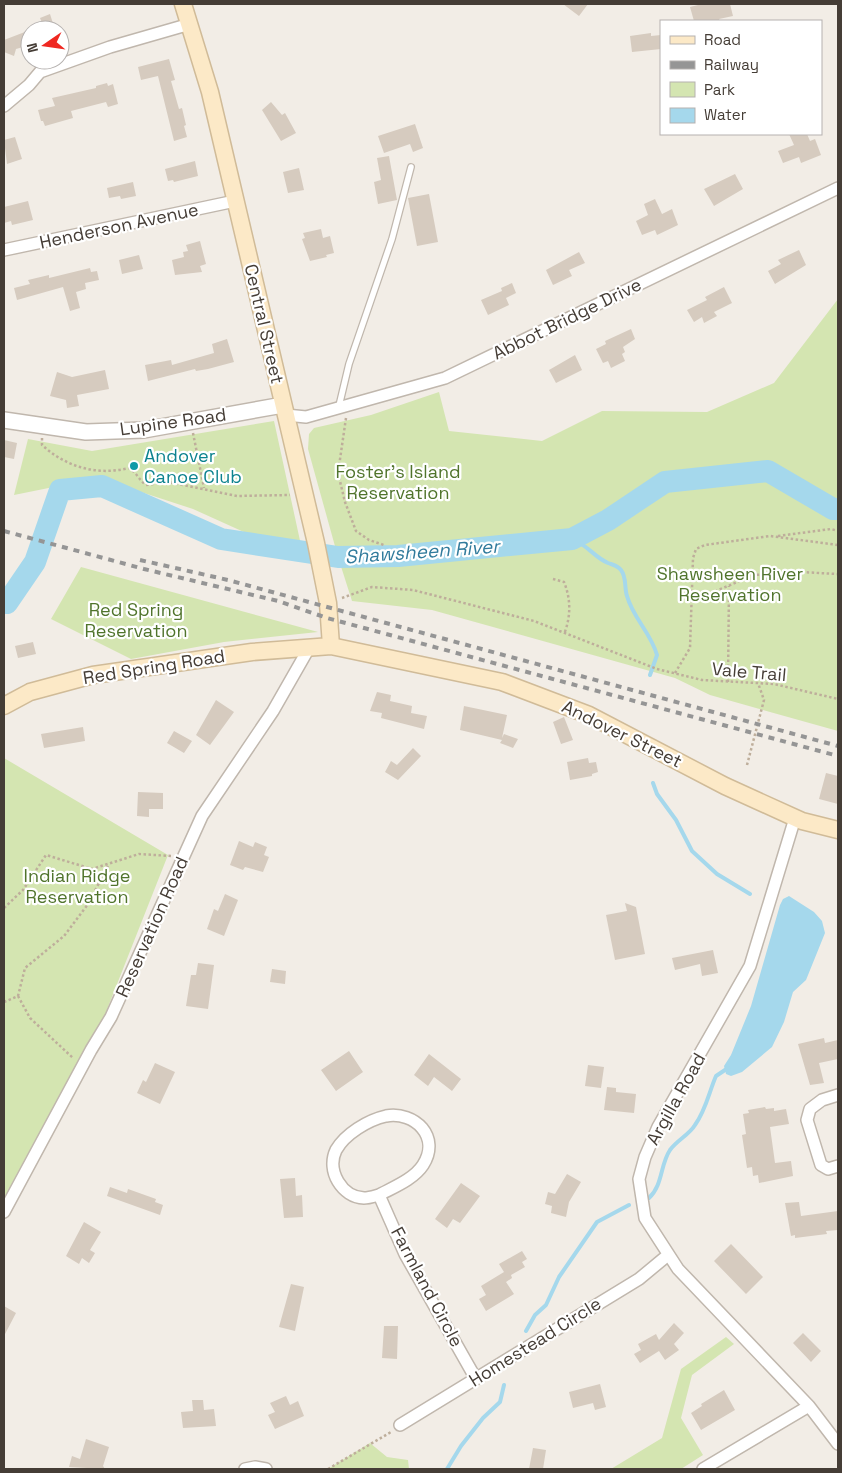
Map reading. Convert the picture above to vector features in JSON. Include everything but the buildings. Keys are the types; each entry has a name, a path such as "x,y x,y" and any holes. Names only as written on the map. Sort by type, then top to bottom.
{"main road":[{"name":"Central Street","path":"183,4 210,92 316,544 328,603 331,646"},
{"name":"Andover Street","path":"309,648 331,646 502,682 590,715 725,786 795,818 838,830"},
{"name":"Red Spring Road","path":"4,706 30,692 93,675 252,652 309,648"}],"street":[{"path":"4,106 30,85 40,72 110,47 190,24"},
{"name":"Abbot Bridge Drive","path":"284,410 306,417 445,378 838,188"},
{"name":"Henderson Avenue","path":"4,250 235,201"},
{"name":"Lupine Road","path":"4,420 86,432 134,430 284,410"},
{"name":"Reservation Road","path":"4,1212 84,1067 91,1050 111,1017 202,816 273,711 309,648"},
{"name":"Argilla Road","path":"795,818 750,966 658,1127 645,1157 639,1180 645,1218 678,1269 809,1406 838,1444"},
{"path":"838,1095 822,1100 810,1109 807,1120 821,1165 828,1169 838,1166"},
{"path":"395,1115 415,1120 425,1132 430,1147 428,1158 422,1167 410,1177 379,1195 366,1198 354,1196 345,1190 337,1181 334,1172 336,1152 349,1135 372,1121 395,1115"},
{"name":"Farmland Circle","path":"379,1195 405,1254 476,1379"},
{"name":"Homestead Circle","path":"400,1425 639,1279 668,1255"},
{"path":"703,1469 809,1406"},
{"path":"245,1469 255,1467 266,1469"}],"lane":[{"path":"344,405 349,364 392,239 410,167"}],"path":[{"path":"344,405 338,473 345,502 356,531 370,540 384,545"},
{"path":"191,421 204,488"},
{"path":"41,426 42,445 74,467 111,472 129,468 137,473 141,481 146,485 168,482 237,496 299,495"},
{"path":"675,673 690,648 693,558 696,549 705,545 831,529 838,531"},
{"path":"772,537 838,545"},
{"path":"692,601 754,574 800,572 838,574"},
{"path":"553,579 564,582 567,589 568,623 564,634"},
{"path":"728,682 729,586"},
{"name":"Vale Trail","path":"328,603 372,587 413,590 534,621 657,669 702,680 774,684 838,698"},
{"path":"747,765 764,700 758,683"},
{"path":"4,908 23,890 46,855 92,869 139,854 168,855 182,860"},
{"path":"84,1067 30,1018 18,996 24,968 64,936 88,904 110,864"},
{"path":"4,1002 18,996"},
{"path":"328,1469 400,1425"}],"green space":[{"path":"838,299 838,731 710,695 675,678 432,610 352,601 308,449 309,434 314,428 371,415 439,392 449,431 542,441 602,411 707,412 774,383"},
{"path":"274,421 304,559 193,509 98,478 14,495 28,439 92,451"},
{"name":"Red Spring Reservation","path":"81,567 318,632 224,642 131,659 51,619"},
{"name":"Indian Ridge Reservation","path":"4,758 168,855 91,1050 4,1209"},
{"path":"726,1337 734,1344 692,1375 681,1418 703,1455 681,1469 611,1469 662,1438 681,1369"},
{"path":"370,1443 387,1457 408,1460 409,1469 328,1469"}],"water":[{"path":"789,896 814,912 822,921 825,933 806,980 793,992 784,1022 772,1047 742,1072 731,1076 726,1074 724,1066 731,1055 751,1006 780,905 783,899"}],"waterway":[{"name":"Shawsheen River","path":"4,602 7,603 35,562 60,490 102,486 221,539 338,557 398,556 572,539 608,520 665,482 768,471 833,509 838,509"},
{"path":"572,539 603,561 618,567 623,573 630,604 651,640 657,655 650,675"},
{"path":"653,783 657,794 676,820 692,851 717,874 750,894"},
{"path":"649,1198 657,1187 664,1162 670,1150 695,1125 705,1107 716,1076 728,1068"},
{"path":"526,1331 535,1315 546,1305 559,1277 597,1222 629,1205"},
{"path":"447,1469 461,1446 483,1418 500,1402 504,1385"}],"railway":[{"path":"4,531 144,569 278,601 327,618 838,756"},
{"path":"140,560 228,580 838,746"}],"place":[{"name":"Andover Canoe Club","path":"134,466"}],"park label":[{"name":"Foster's Island Reservation","path":"398,482"},
{"name":"Shawsheen River Reservation","path":"730,584"}]}
